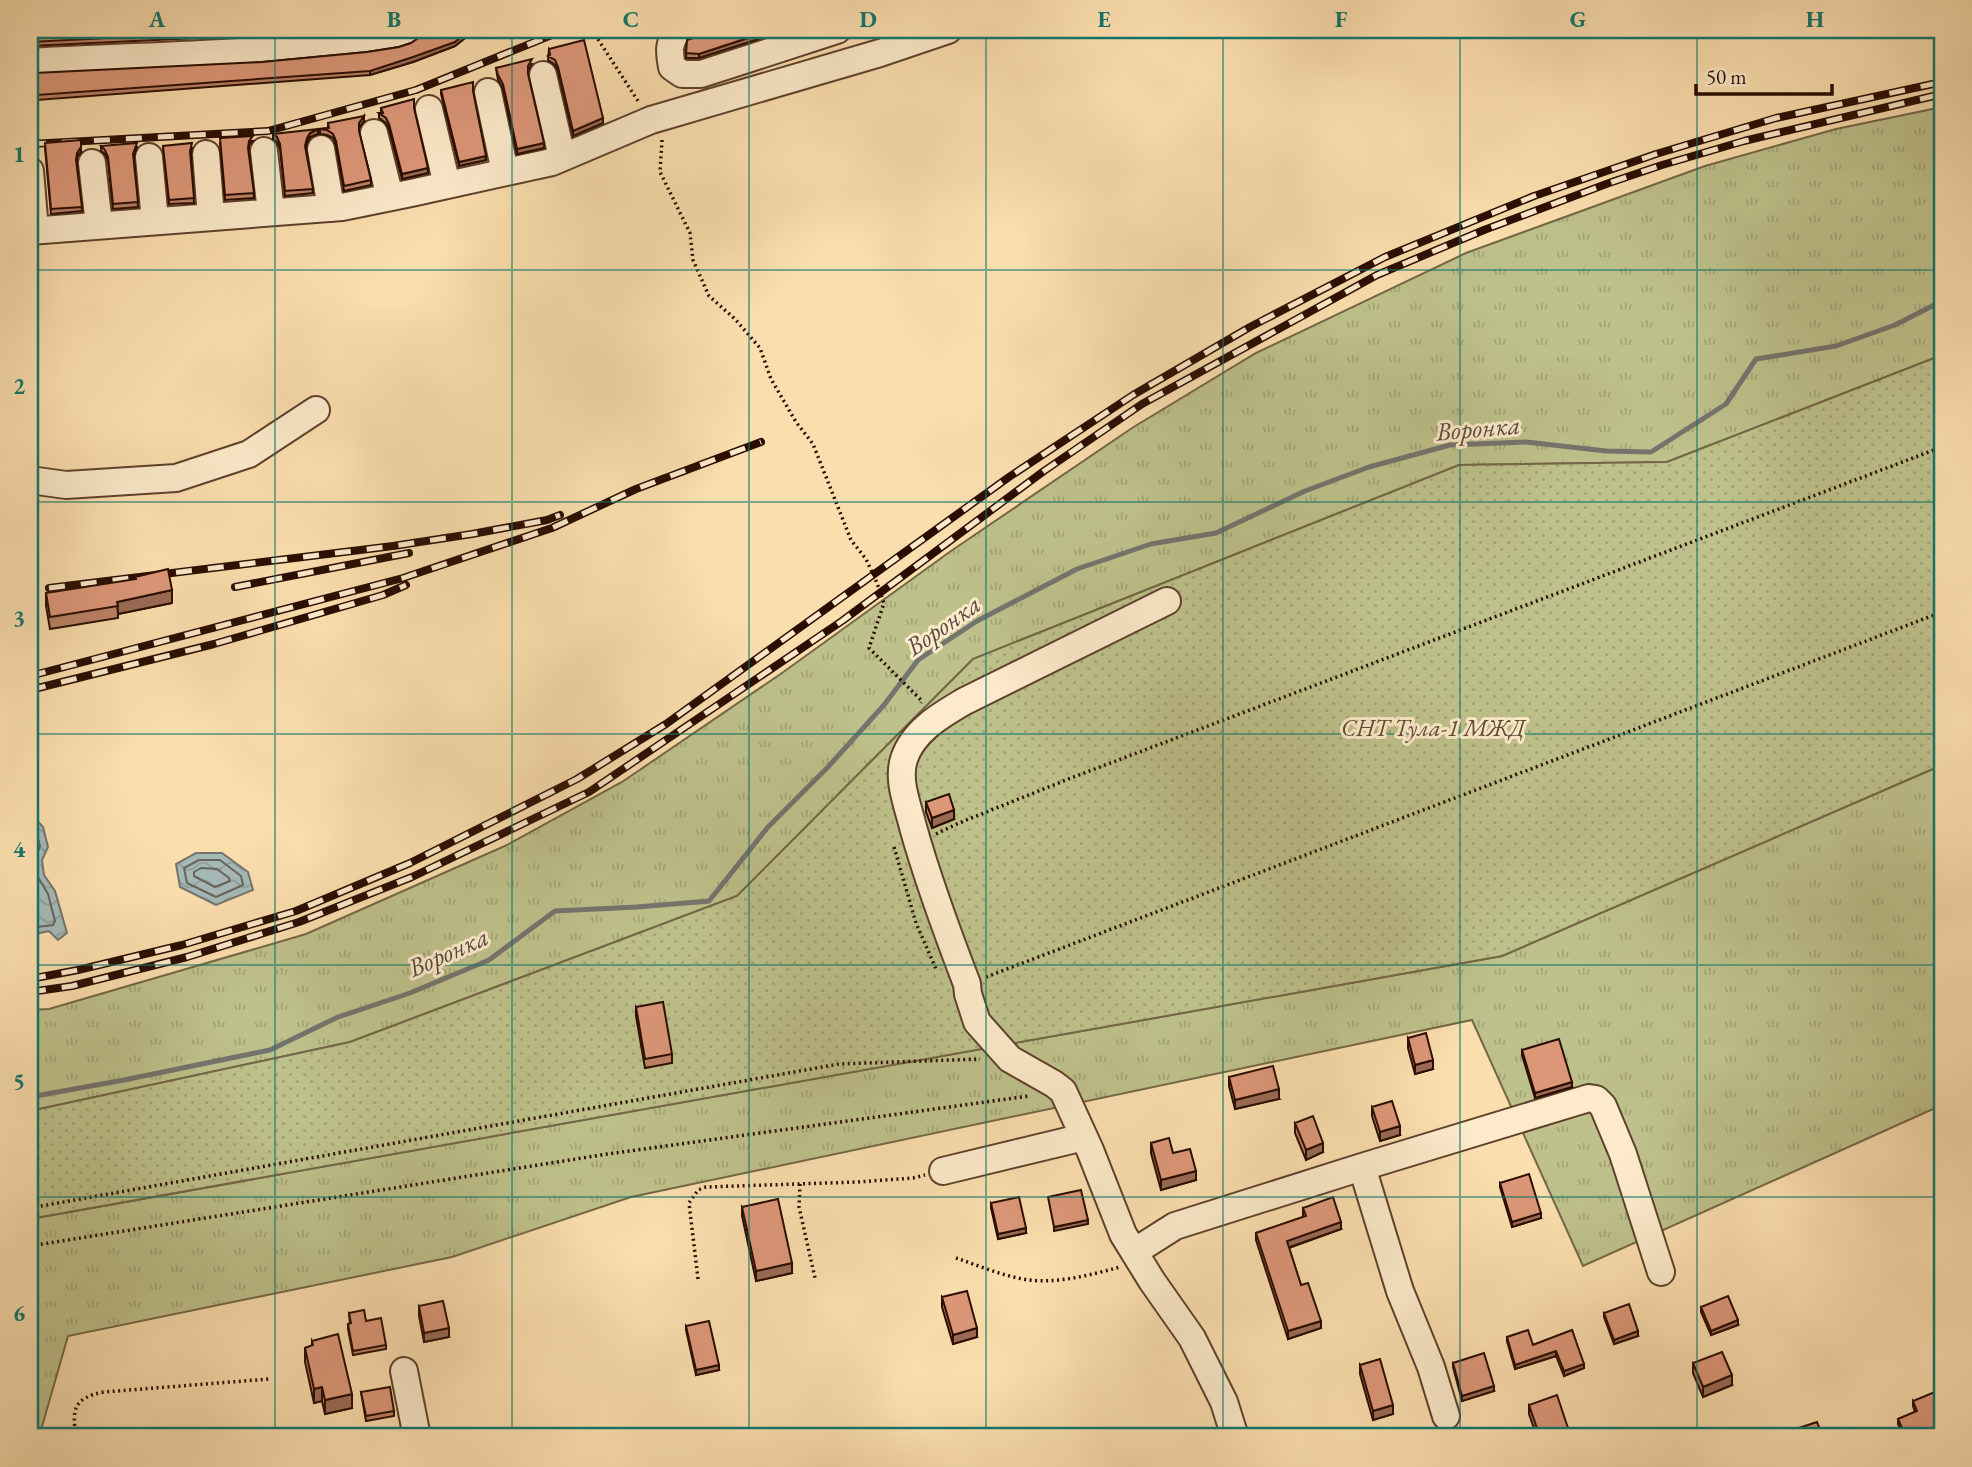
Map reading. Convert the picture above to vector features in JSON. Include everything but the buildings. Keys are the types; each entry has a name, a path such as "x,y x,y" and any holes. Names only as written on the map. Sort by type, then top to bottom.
{"lane":[{"path":"30,62 303,48 390,37 411,30"},
{"path":"679,30 672,38 669,53 672,67 682,74 701,74 837,30"},
{"path":"30,171 32,230 331,208 552,162 651,120 880,53 948,30"},
{"path":"543,75 562,157"},
{"path":"488,92 505,172"},
{"path":"429,109 447,185"},
{"path":"374,133 390,197"},
{"path":"321,149 331,208"},
{"path":"264,150 271,212"},
{"path":"206,154 211,217"},
{"path":"149,157 155,221"},
{"path":"92,163 99,225"},
{"path":"30,480 66,485 176,478 249,454 316,410"},
{"path":"1167,601 965,701 927,726 909,748 903,765 903,789 919,849 967,984 977,1022 1010,1059 1063,1091 1123,1234 1192,1338 1224,1402 1235,1437"},
{"path":"1137,1256 1175,1226 1586,1098 1596,1099 1603,1106 1623,1154 1661,1272"},
{"path":"943,1171 1084,1137"},
{"path":"1362,1167 1400,1291 1431,1367 1446,1416"},
{"path":"404,1371 416,1437"}],"path":[{"path":"592,30 662,135 660,172 690,233 693,260 709,296 735,319 760,348 771,380 796,422 813,443 851,540 866,559 877,583 884,604 869,648 922,701"},
{"path":"919,849 933,835 1071,778 1942,447"},
{"path":"967,984 1942,612"},
{"path":"30,1208 839,1064 1010,1059"},
{"path":"30,1246 601,1155 1063,1091"},
{"path":"698,1279 689,1203 698,1190 706,1187 913,1178 943,1171"},
{"path":"800,1184 799,1207 815,1278"},
{"path":"956,1258 1020,1279 1043,1281 1101,1272 1137,1256"},
{"path":"76,1437 73,1418 75,1410 78,1403 90,1395 269,1379"}],"green space":[{"path":"1942,107 1942,355 1667,462 1459,465 973,659 737,896 350,1042 30,1111 30,1010 49,1009 306,934 507,845 622,782 782,673 951,551 1132,428 1256,353 1466,253 1705,166 1836,129"},
{"name":"СНТ Тула-1 МЖД","path":"1942,355 1942,765 1502,956 30,1219 30,1111 350,1042 737,896 973,659 1459,465 1667,462"},
{"path":"1942,765 1942,1105 1583,1266 1472,1020 631,1197 452,1257 68,1336 39,1437 30,1437 30,1219 1502,956"}],"water":[{"path":"30,813 43,827 48,847 42,860 44,875 55,891 67,933 58,940 49,931 30,935"},
{"path":"196,853 222,853 248,872 253,890 216,905 180,887 176,864"}],"waterway":[{"name":"Воронка","path":"30,1097 270,1050 338,1017 410,993 489,960 555,911 709,901 768,827 828,767 884,705 918,660 977,621 1077,569 1151,544 1216,533 1305,491 1369,467 1450,445 1526,442 1606,451 1651,452 1726,404 1756,359 1836,346 1895,325 1942,301"}],"railway":[{"path":"30,144 268,131 416,90 564,30"},
{"path":"30,979 182,945 296,911 410,863 577,779 666,724 1009,477 1133,395 1250,327 1385,257 1534,196 1656,154 1776,118 1942,82"},
{"path":"30,992 72,986 187,957 299,922 412,877 589,792 842,621 1044,471 1142,404 1377,275 1484,230 1662,165 1744,141 1942,94"},
{"path":"30,676 403,578 552,528 636,489 761,442"},
{"path":"49,588 393,546 472,534 547,520 560,515"},
{"path":"235,587 409,553"},
{"path":"30,690 214,644 383,595 406,585"}]}
